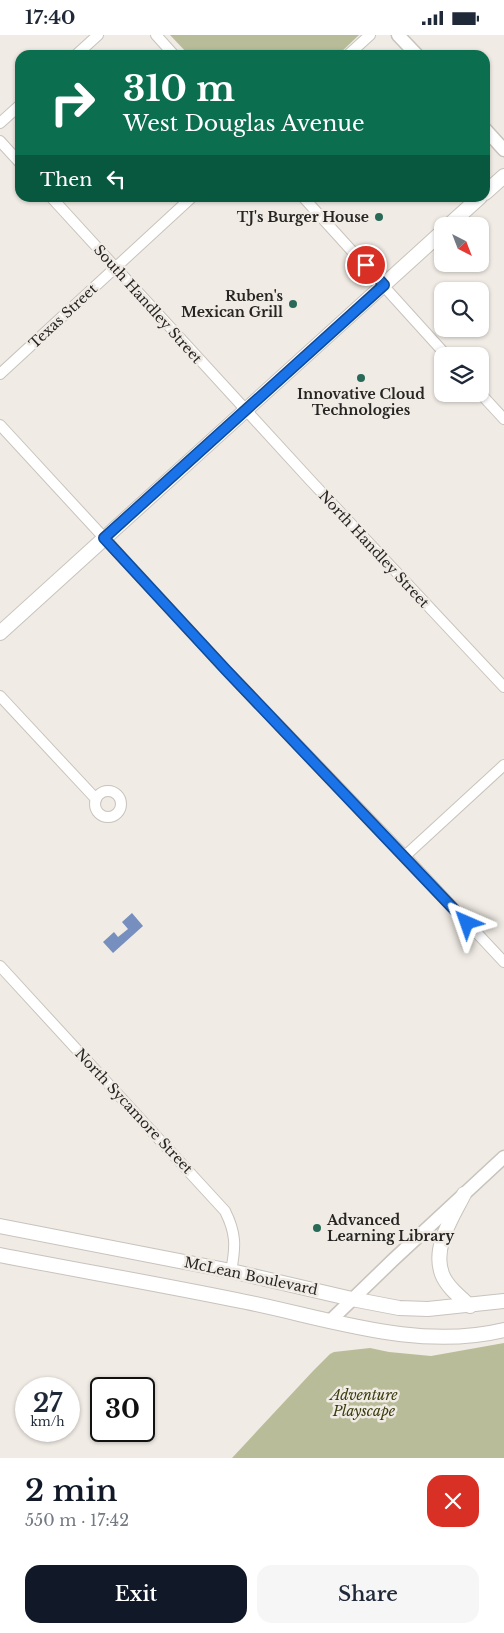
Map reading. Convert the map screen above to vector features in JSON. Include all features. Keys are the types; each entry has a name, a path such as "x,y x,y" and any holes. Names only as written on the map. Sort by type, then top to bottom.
{"main road":[{"path":"490,189 504,176"},
{"path":"458,217 474,202"},
{"path":"0,633 434,239"},
{"path":"464,1195 444,1234 438,1257 442,1275 452,1290 470,1306"},
{"name":"McLean Boulevard","path":"0,1226 232,1271 352,1299 400,1308 428,1309 504,1301"},
{"name":"McLean Boulevard","path":"0,1255 240,1300 330,1321 403,1335 446,1337 489,1334 504,1330"}],"street":[{"path":"82,50 98,35"},
{"path":"156,35 170,50"},
{"path":"354,50 370,35"},
{"path":"398,35 412,50"},
{"path":"0,123 15,110"},
{"path":"490,135 504,150"},
{"path":"0,141 15,158"},
{"name":"South Handley Street","path":"56,202 246,410"},
{"name":"Texas Street","path":"0,374 187,202"},
{"path":"308,202 439,347"},
{"path":"488,402 504,419"},
{"name":"North Handley Street","path":"246,410 504,687"},
{"path":"0,425 226,670 405,856 504,963"},
{"path":"0,697 96,799"},
{"path":"405,856 504,765"},
{"name":"North Sycamore Street","path":"0,967 220,1205 232,1225 235,1240 232,1271"},
{"path":"330,1321 504,1157"}],"green space":[{"path":"170,35 359,35 343,50 184,50"},
{"name":"Adventure Playscape","path":"504,1343 504,1458 232,1458 313,1371 334,1352 370,1348 431,1356"}],"water":[{"path":"132,913 143,926 113,953 103,942 114,932 118,937 128,929 122,922"}],"place":[{"name":"TJ's Burger House","path":"379,217"},
{"name":"Ruben's Mexican Grill","path":"293,304"},
{"name":"Innovative Cloud Technologies","path":"361,378"},
{"name":"Advanced Learning Library","path":"317,1228"}],"route":[{"path":"366,265 384,285 104,538 226,670 467,923"}]}
